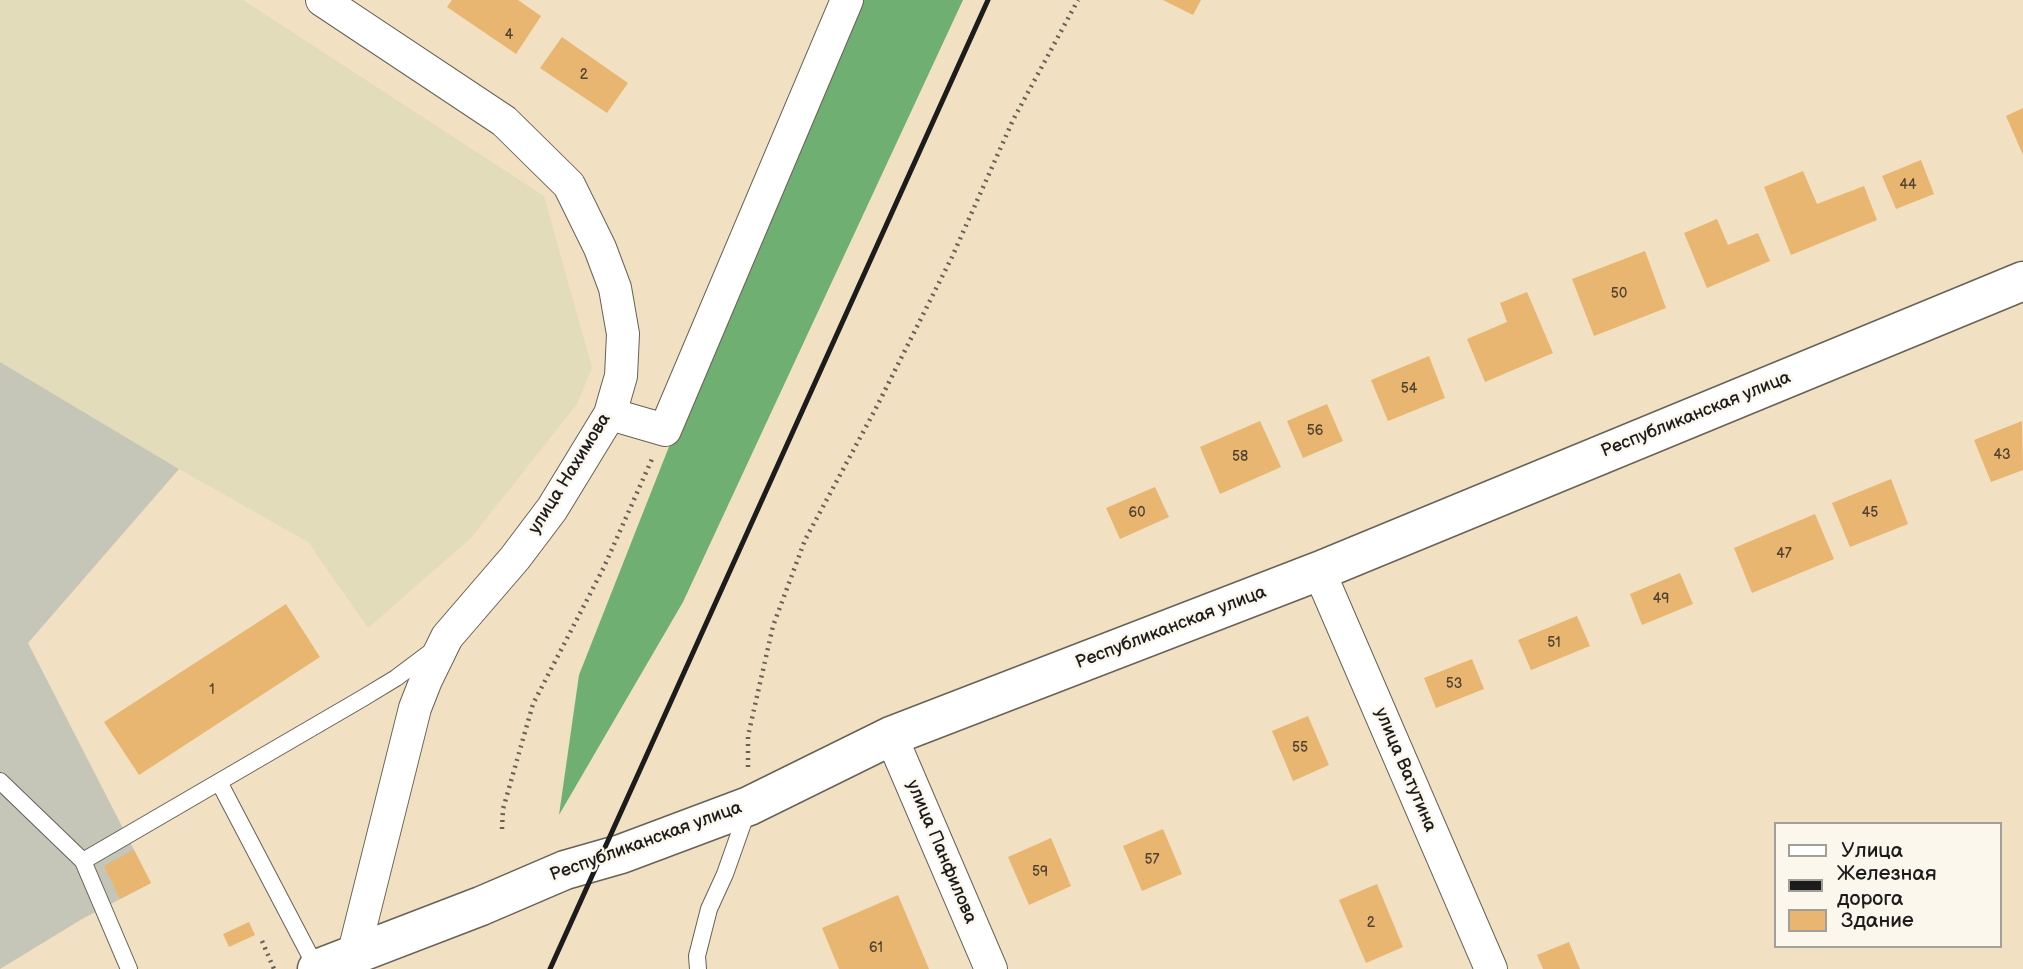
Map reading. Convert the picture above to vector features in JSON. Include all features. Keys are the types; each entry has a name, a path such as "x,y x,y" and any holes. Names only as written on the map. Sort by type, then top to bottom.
{"main road":[{"name":"Республиканская улица","path":"317,969 481,906 565,870 621,854 749,806 891,736 1319,570 2023,281"}],"street":[{"name":"улица Нахимова","path":"322,0 504,121 569,185 600,248 615,288 623,334 621,376 610,414 552,509 515,558 447,637 415,708 353,956"},
{"path":"610,414 665,430 847,0"},
{"name":"улица Ватутина","path":"1319,570 1491,969"},
{"name":"улица Панфилова","path":"891,736 991,969"}],"lane":[{"path":"83,861 396,678 422,660 447,637"},
{"path":"0,781 83,861 129,969"},
{"path":"219,782 317,969"},
{"path":"698,969 696,956 709,909 725,874 749,806"}],"path":[{"path":"749,806 748,736 773,626 805,540 875,410 946,268 1013,120 1078,0"},
{"path":"502,830 503,809 533,704 604,567 665,430"},
{"path":"262,941 274,969"}],"shaded area":[{"path":"0,0 243,0 544,196 592,368 577,404 471,538 368,628 308,542 0,362"},
{"path":"0,362 179,469 28,643 151,883 82,919 0,969"}],"green space":[{"path":"845,0 963,0 683,602 559,815 579,675"}],"building":[{"path":"452,0 518,0 541,16 516,54 447,7"},
{"path":"1163,0 1201,0 1193,15"},
{"path":"562,37 628,83 607,113 540,68"},
{"path":"2023,108 2023,155 2006,116"},
{"path":"1921,160 1934,194 1896,209 1882,176"},
{"path":"1803,171 1817,204 1864,186 1877,220 1791,255 1764,187"},
{"path":"1717,219 1728,245 1758,233 1770,261 1707,288 1684,233"},
{"path":"1645,251 1666,308 1594,336 1572,279"},
{"path":"1527,292 1553,353 1485,382 1467,339 1507,322 1500,303"},
{"path":"1429,356 1445,398 1388,421 1371,380"},
{"path":"1327,404 1343,441 1303,458 1287,421"},
{"path":"1260,421 1281,467 1220,494 1200,447"},
{"path":"2022,421 2023,470 1991,482 1974,440"},
{"path":"1891,479 1908,524 1850,547 1832,503"},
{"path":"1155,487 1169,517 1120,539 1106,508"},
{"path":"1815,514 1834,559 1752,593 1734,548"},
{"path":"1680,573 1693,604 1642,625 1630,594"},
{"path":"286,604 320,657 139,775 104,722"},
{"path":"1577,616 1590,646 1531,670 1518,640"},
{"path":"1472,659 1484,689 1436,708 1424,678"},
{"path":"1308,716 1329,765 1293,781 1272,731"},
{"path":"1163,829 1182,874 1142,891 1123,846"},
{"path":"1051,838 1071,886 1029,905 1008,857"},
{"path":"134,850 151,883 120,899 104,866"},
{"path":"1377,884 1403,947 1366,963 1339,900"},
{"path":"898,895 929,969 839,969 822,928"},
{"path":"249,922 255,935 229,947 223,934"},
{"path":"1569,942 1580,969 1543,969 1537,955"}],"railway":[{"path":"550,969 988,0"}]}
